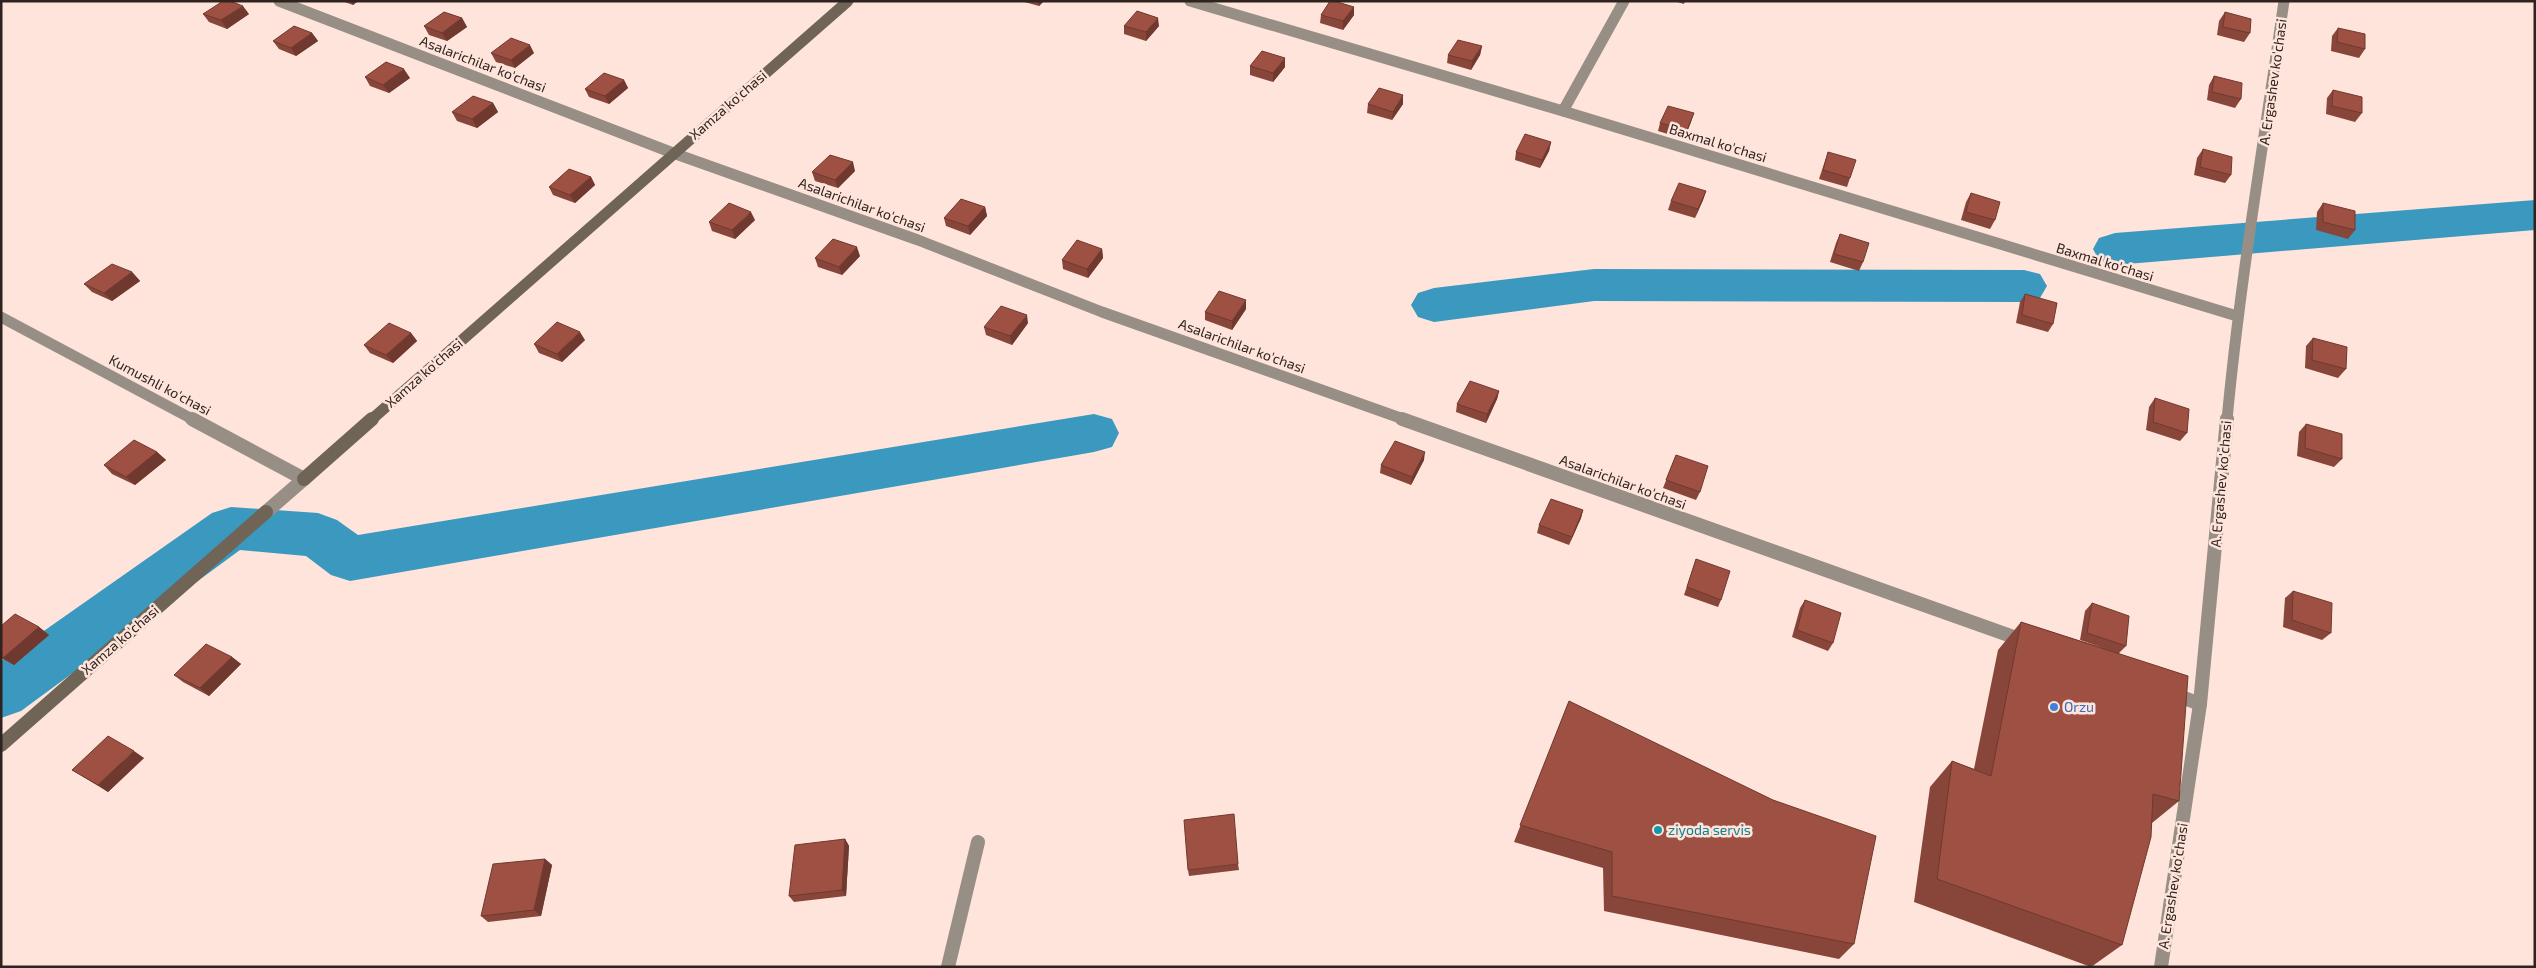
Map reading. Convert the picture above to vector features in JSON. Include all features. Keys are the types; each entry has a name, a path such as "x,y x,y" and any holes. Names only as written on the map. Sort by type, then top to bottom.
{"main road":[{"name":"Xamza ko'chasi","path":"304,479 848,1"},
{"name":"Xamza ko'chasi","path":"1,745 266,512"}],"street":[{"name":"Asalarichilar ko'chasi","path":"279,1 673,153 918,240 1102,312 2041,647"},
{"name":"Baxmal ko'chasi","path":"1190,1 1563,110 2237,316"},
{"path":"1563,110 1624,1"},
{"name":"A. Ergashev ko'chasi","path":"2161,967 2200,704 2237,316 2246,252 2253,223 2284,1"},
{"name":"Kumushli ko'chasi","path":"1,317 304,479"},
{"name":"Xamza ko'chasi","path":"266,512 304,479"},
{"path":"2163,690 2200,704"},
{"path":"948,967 978,842"}],"building":[{"path":"223,1 230,1 243,6 221,20 203,14"},
{"path":"1330,1 1354,7 1343,21 1321,15"},
{"path":"1137,11 1158,18 1146,32 1124,26"},
{"path":"444,12 462,18 442,33 424,26"},
{"path":"2225,12 2251,19 2250,33 2223,27"},
{"path":"294,26 312,33 291,48 273,41"},
{"path":"2338,28 2365,34 2365,49 2337,42"},
{"path":"511,38 530,45 511,60 491,53"},
{"path":"1458,40 1482,46 1472,61 1448,55"},
{"path":"1262,51 1285,58 1273,73 1250,66"},
{"path":"386,62 404,69 383,85 365,77"},
{"path":"604,73 624,80 605,96 585,89"},
{"path":"2214,76 2242,83 2241,99 2212,92"},
{"path":"1379,88 1403,95 1393,112 1368,104"},
{"path":"2333,90 2362,97 2362,113 2332,106"},
{"path":"473,96 493,103 472,119 452,112"},
{"path":"1668,106 1694,113 1687,130 1660,123"},
{"path":"1525,134 1551,142 1542,160 1516,152"},
{"path":"2203,149 2232,157 2231,175 2200,167"},
{"path":"1828,152 1856,160 1850,178 1823,170"},
{"path":"830,155 853,162 835,180 812,172"},
{"path":"569,169 591,177 570,195 549,187"},
{"path":"1679,183 1706,191 1698,209 1671,201"},
{"path":"1971,193 2000,202 1995,220 1966,212"},
{"path":"961,199 985,207 968,226 944,218"},
{"path":"729,203 751,212 732,230 709,222"},
{"path":"2323,203 2355,211 2355,230 2323,222"},
{"path":"1840,234 1869,243 1863,262 1834,254"},
{"path":"833,239 857,247 839,267 815,258"},
{"path":"1077,240 1102,249 1087,269 1062,260"},
{"path":"112,264 132,272 104,293 84,284"},
{"path":"1219,291 1246,300 1232,321 1205,312"},
{"path":"2025,294 2057,303 2053,324 2022,315"},
{"path":"1001,306 1027,315 1010,336 984,327"},
{"path":"557,322 580,332 557,354 534,344"},
{"path":"389,323 411,333 386,355 364,345"},
{"path":"2313,338 2347,347 2346,369 2312,360"},
{"path":"1470,381 1499,391 1487,414 1457,404"},
{"path":"2155,398 2189,409 2187,433 2153,422"},
{"path":"2306,424 2342,434 2342,459 2305,448"},
{"path":"134,440 157,452 126,477 104,465"},
{"path":"1395,441 1425,452 1412,477 1381,465"},
{"path":"1676,455 1708,466 1700,492 1666,480"},
{"path":"1551,499 1583,510 1572,537 1539,525"},
{"path":"1696,559 1730,571 1721,600 1687,587"},
{"path":"2293,591 2332,603 2331,633 2292,620"},
{"path":"1805,600 1841,613 1833,643 1797,630"},
{"path":"2092,603 2129,616 2126,646 2087,633"},
{"path":"15,614 39,627 3,658 1,656 1,626"},
{"path":"2021,622 2188,676 2179,801 2153,794 2151,837 2122,945 1937,879 1952,761 1991,776"},
{"path":"206,644 232,657 200,688 174,675"},
{"name":"ziyoda servis","path":"1569,701 1773,800 1876,836 1854,944 1612,896 1612,852 1520,825"},
{"path":"108,736 134,751 98,785 72,770"},
{"path":"1234,814 1238,864 1188,870 1184,820"},
{"path":"845,839 842,890 789,896 795,845"},
{"path":"545,859 534,910 481,916 493,864"}],"waterway":[{"path":"2115,249 2535,215"},
{"path":"1434,305 1594,285 2024,286"},
{"path":"1,693 231,528 318,535 350,559 1094,433"}],"place":[{"name":"Orzu","path":"2054,707"},
{"name":"ziyoda servis","path":"1658,830"}]}
